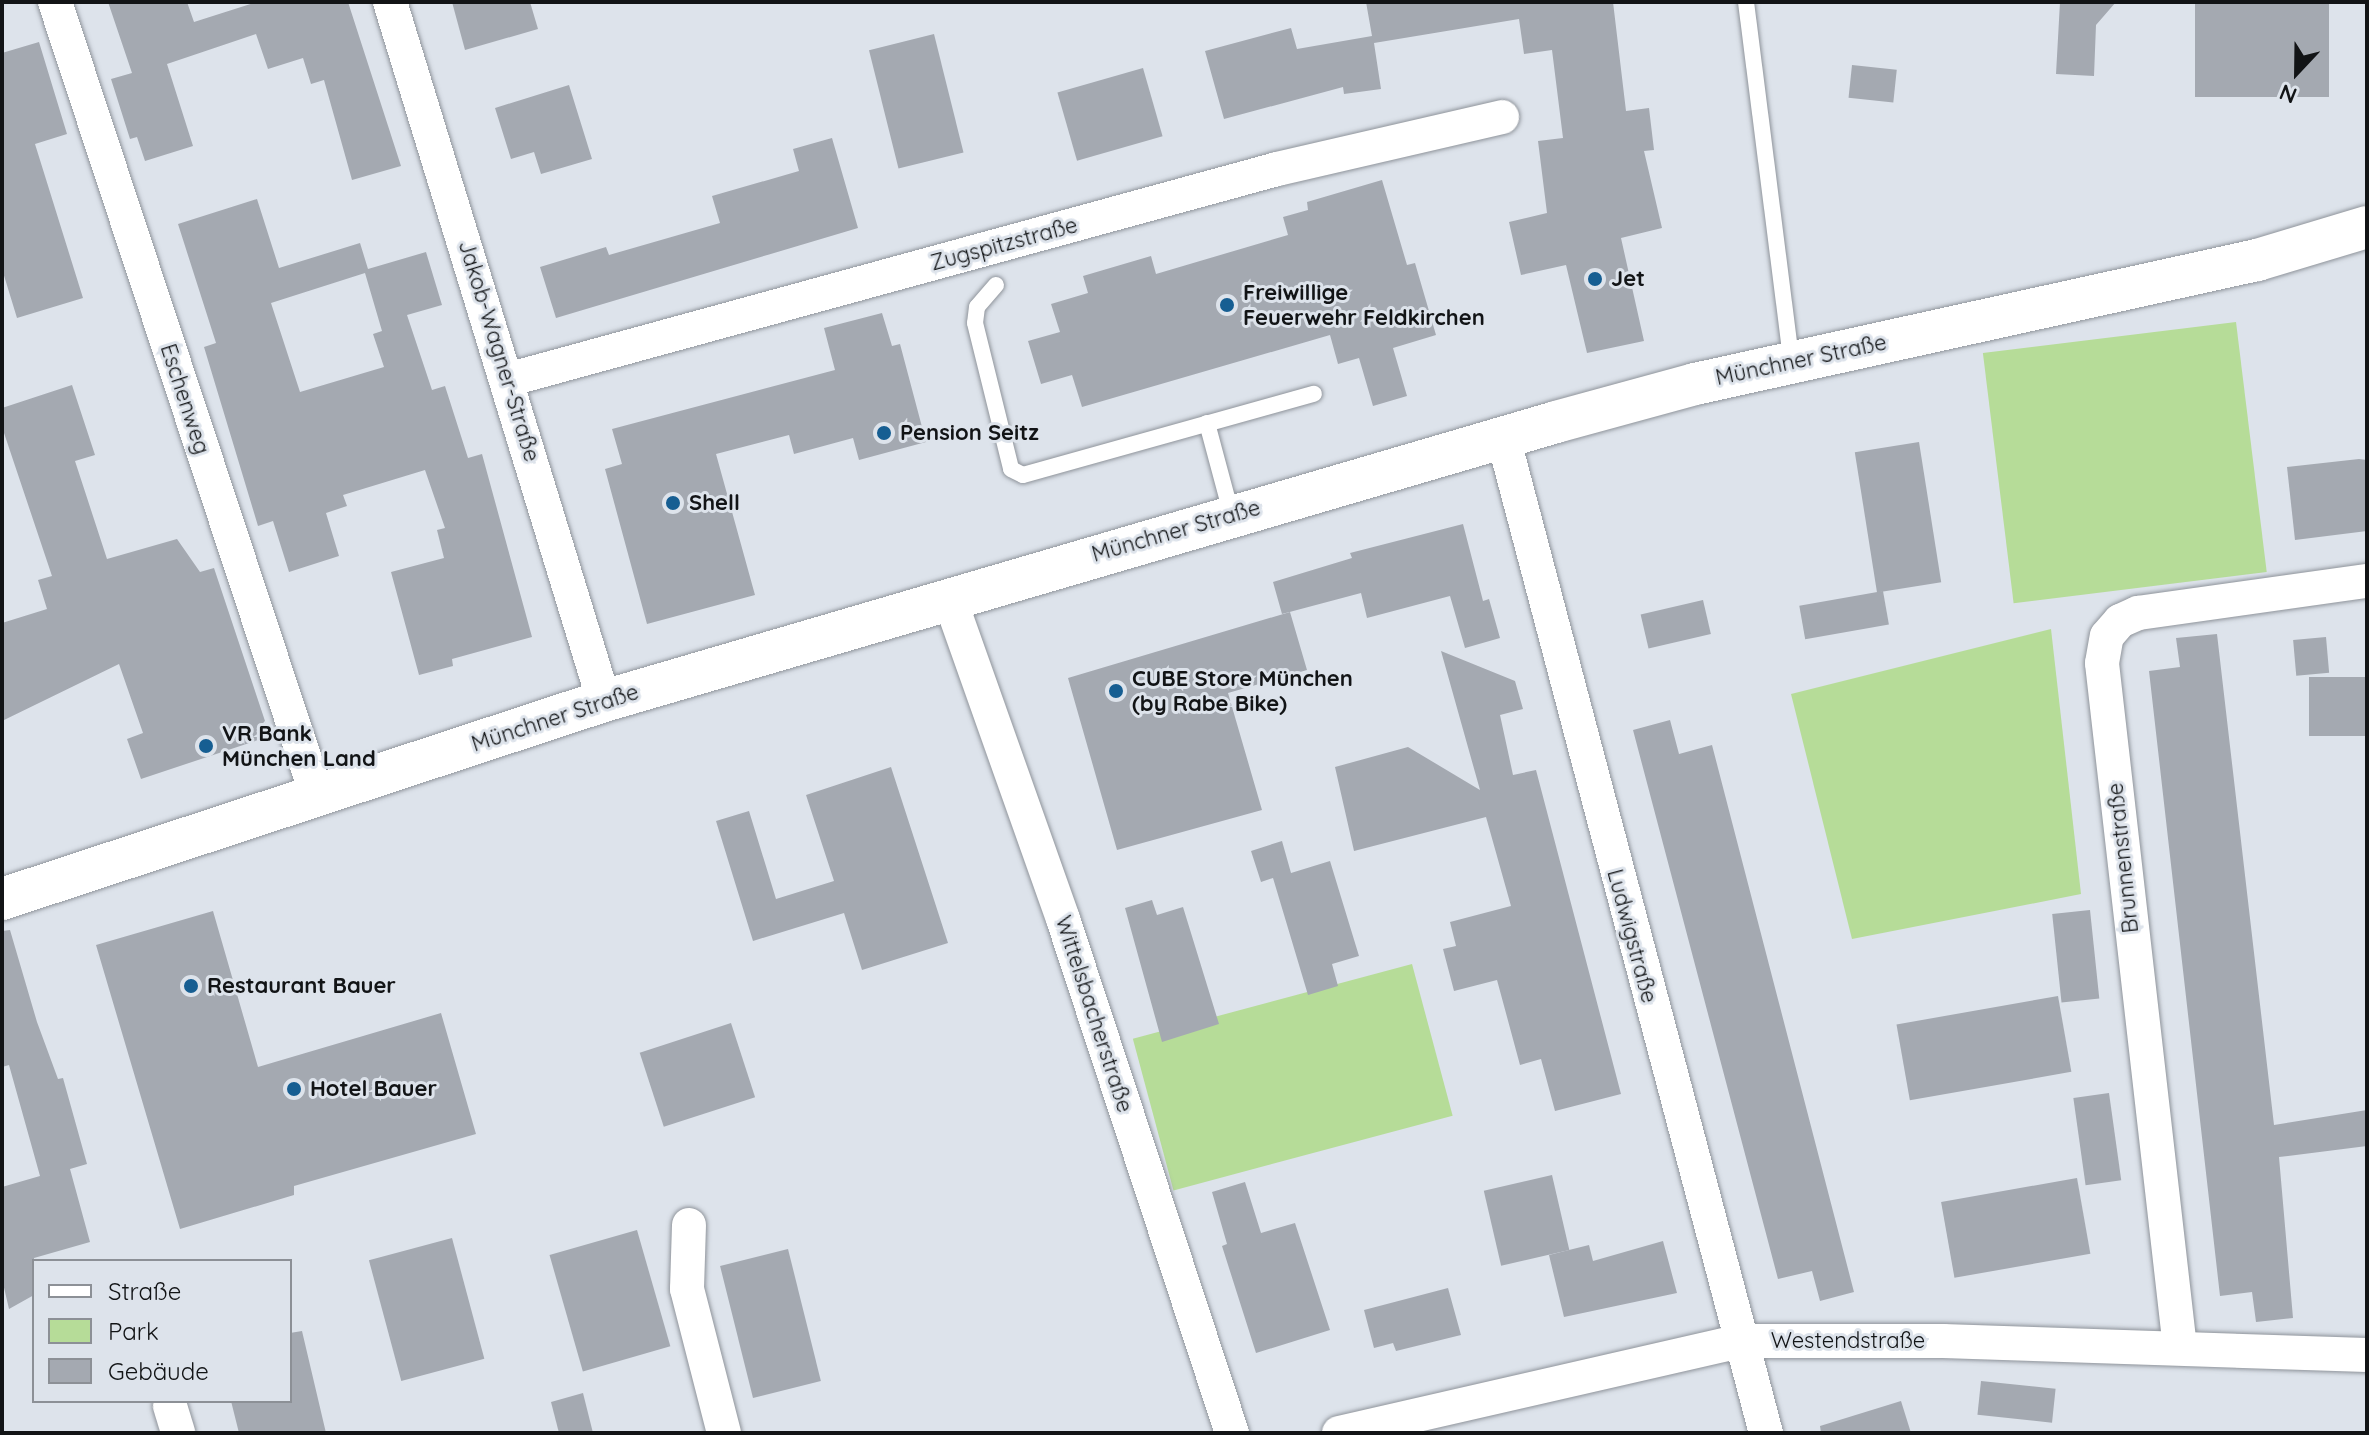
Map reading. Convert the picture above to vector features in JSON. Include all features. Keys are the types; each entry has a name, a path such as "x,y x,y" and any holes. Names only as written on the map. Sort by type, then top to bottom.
{"street":[{"name":"Eschenweg","path":"55,2 317,796"},
{"name":"Jakob-Wagner-Straße","path":"390,2 604,701"},
{"name":"Zugspitzstraße","path":"507,380 1277,169 1502,117"},
{"name":"Münchner Straße","path":"2,899 604,701 949,597 1503,437 1792,362 2257,260 2367,227"},
{"name":"Ludwigstraße","path":"1503,437 1766,1433"},
{"name":"Brunnenstraße","path":"2180,1348 2102,663 2107,636 2120,621 2138,613 2367,581"},
{"name":"Wittelsbacherstraße","path":"949,597 1063,919 1232,1433"},
{"path":"689,1225 687,1289 724,1433"},
{"name":"Westendstraße","path":"1339,1433 1742,1341 2180,1348 2367,1355"}],"lane":[{"path":"1746,2 1792,362"},
{"path":"996,285 977,307 975,323 1011,469 1023,475 1314,394"},
{"path":"1207,423 1232,516"}],"green space":[{"path":"2236,322 2267,572 2014,603 1983,353"},
{"path":"2051,629 2081,894 1852,939 1791,694"},
{"path":"1412,964 1453,1116 1173,1190 1133,1039"}],"building":[{"path":"108,2 187,2 194,22 257,2 348,2 401,166 352,180 324,80 311,84 303,58 268,69 256,34 167,64 193,146 145,161 137,137 130,139 111,79 132,73"},
{"path":"452,2 530,2 538,29 465,50"},
{"path":"1366,2 1613,2 1626,111 1649,108 1654,150 1644,151 1662,228 1621,238 1644,341 1587,353 1566,265 1521,275 1509,222 1547,213 1538,141 1563,138 1552,50 1524,54 1519,19 1374,43 1381,89 1344,94 1343,87 1224,119 1205,51 1291,28 1297,49 1372,36"},
{"path":"2060,2 2116,2 2096,25 2094,76 2056,74"},
{"path":"2195,2 2329,2 2329,97 2195,97"},
{"path":"934,34 964,152 899,169 869,50"},
{"path":"39,42 67,134 35,144 83,298 17,318 2,269 2,53"},
{"path":"1852,65 1897,70 1893,103 1849,98"},
{"path":"1143,68 1163,136 1077,161 1057,93"},
{"path":"569,85 592,159 541,174 534,152 511,159 495,108"},
{"path":"832,138 858,228 556,318 540,267 606,247 609,255 720,223 712,196 799,171 793,149"},
{"path":"1382,180 1407,265 1415,263 1436,335 1393,348 1407,396 1373,406 1359,358 1338,364 1330,335 1082,407 1072,375 1041,384 1028,341 1060,332 1051,304 1088,293 1083,276 1151,256 1156,274 1288,235 1283,217 1308,210 1307,202"},
{"path":"257,199 279,268 360,243 368,269 426,252 442,305 407,315 432,390 445,386 468,458 482,454 532,637 452,659 453,666 419,675 391,572 444,558 437,530 445,528 425,470 343,495 347,506 326,513 339,556 289,572 273,521 258,526 204,347 216,343 178,224","holes":["365,273 382,331 373,334 384,367 300,392 271,303"]},
{"path":"882,313 892,346 900,344 926,442 859,460 853,438 794,454 789,435 716,454 755,595 647,624 605,469 622,464 612,429 835,370 824,328"},
{"path":"72,385 95,455 75,461 107,559 177,539 200,572 214,568 270,736 141,779 127,739 143,733 119,664 2,721 2,623 47,609 38,580 52,576 2,427 2,408"},
{"path":"1919,442 1941,582 1877,592 1855,452"},
{"path":"2367,460 2367,531 2295,540 2287,467"},
{"path":"1463,524 1483,601 1489,599 1500,638 1465,648 1450,596 1367,618 1361,593 1282,614 1273,582 1352,558 1350,553"},
{"path":"1883,591 1889,624 1805,639 1799,606"},
{"path":"1703,600 1711,634 1649,648 1641,614"},
{"path":"1290,612 1307,670 1228,693 1262,810 1117,850 1068,678"},
{"path":"2217,634 2274,1125 2367,1110 2367,1146 2279,1157 2293,1318 2256,1322 2252,1292 2220,1296 2149,671 2180,667 2176,638"},
{"path":"2326,637 2329,673 2296,676 2293,640"},
{"path":"1441,651 1515,681 1523,709 1500,715 1513,775 1536,770 1621,1094 1555,1111 1541,1059 1520,1065 1497,980 1454,991 1443,949 1456,946 1450,922 1511,906 1486,817 1354,851 1335,767 1408,747 1480,790"},
{"path":"2309,677 2367,677 2367,736 2309,736"},
{"path":"1670,720 1679,754 1712,745 1854,1292 1820,1301 1812,1271 1778,1279 1633,730"},
{"path":"891,767 948,943 862,970 844,913 753,941 716,821 749,811 776,899 834,881 806,795"},
{"path":"1282,841 1291,873 1330,861 1359,956 1332,964 1338,986 1308,995 1273,878 1261,882 1251,851"},
{"path":"1152,900 1157,915 1183,907 1219,1024 1162,1042 1125,908"},
{"path":"2090,910 2099,999 2062,1002 2052,914"},
{"path":"213,911 258,1067 441,1013 476,1134 294,1186 294,1195 180,1229 96,945"},
{"path":"10,930 37,1022 58,1079 63,1078 87,1164 70,1169 90,1242 32,1259 32,1296 9,1309 2,1279 2,1187 40,1176 9,1065 2,1067 2,931"},
{"path":"2058,996 2071,1072 1910,1100 1896,1024"},
{"path":"731,1023 755,1097 664,1127 640,1053"},
{"path":"2109,1093 2121,1180 2086,1185 2073,1098"},
{"path":"1552,1175 1569,1250 1501,1266 1484,1191"},
{"path":"2077,1178 2090,1254 1954,1278 1941,1202"},
{"path":"1245,1182 1261,1233 1295,1223 1330,1330 1256,1353 1222,1246 1227,1244 1212,1192"},
{"path":"637,1230 670,1346 583,1371 550,1255"},
{"path":"452,1238 484,1359 401,1381 369,1260"},
{"path":"1663,1241 1677,1293 1564,1317 1549,1255 1589,1245 1593,1261"},
{"path":"788,1249 821,1381 753,1398 720,1266"},
{"path":"1448,1288 1461,1335 1396,1351 1393,1343 1374,1348 1364,1310"},
{"path":"302,1331 326,1433 239,1433 232,1403 292,1403 292,1333"},
{"path":"1981,1381 2056,1389 2052,1423 1977,1415"},
{"path":"583,1393 593,1433 559,1433 551,1402"},
{"path":"1901,1401 1911,1433 1821,1433 1820,1426"}],"place":[{"name":"Jet","path":"1595,279"},
{"name":"Freiwillige Feuerwehr Feldkirchen","path":"1227,305"},
{"name":"Pension Seitz","path":"884,433"},
{"name":"Shell","path":"673,503"},
{"name":"CUBE Store München (by Rabe Bike)","path":"1116,691"},
{"name":"VR Bank München Land","path":"206,746"},
{"name":"Restaurant Bauer","path":"191,986"},
{"name":"Hotel Bauer","path":"294,1089"}]}
